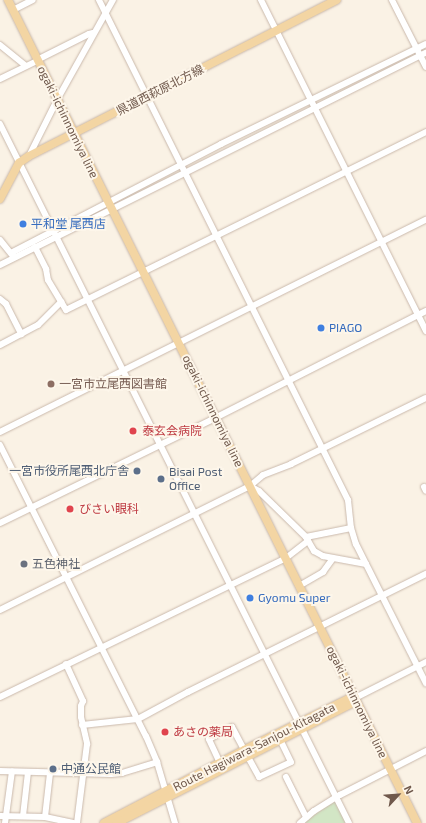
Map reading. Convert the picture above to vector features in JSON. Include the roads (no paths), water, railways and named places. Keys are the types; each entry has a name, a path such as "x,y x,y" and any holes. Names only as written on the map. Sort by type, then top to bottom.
{"main road":[{"name":"ogaki-ichinnomiya line","path":"4,0 36,61"},
{"name":"ogaki-ichinnomiya line","path":"8,0 56,103 388,770 417,823"},
{"name":"県道西萩原北方線","path":"0,199 19,163 29,156 338,0"},
{"name":"ogaki-ichinnomiya line","path":"283,558 299,586 318,628"},
{"name":"Route Hagiwara-Sanjou-Kitagata","path":"104,823 166,794 353,700"},
{"name":"Route Hagiwara-Sanjou-Kitagata","path":"117,823 220,763 280,740 301,726"},
{"name":"ogaki-ichinnomiya line","path":"388,770 412,823"}],"street":[{"path":"13,10 33,0"},
{"path":"99,0 348,500 350,528 366,564 426,683"},
{"path":"29,156 31,149 93,33 113,0"},
{"path":"261,0 426,331"},
{"path":"392,0 417,49 423,54 426,67"},
{"path":"0,79 93,33"},
{"path":"0,265 13,255 183,169 311,100 426,44"},
{"path":"0,45 26,66"},
{"path":"183,169 423,54"},
{"path":"0,124 349,823"},
{"path":"35,248 46,270 48,280 66,310 426,132"},
{"path":"0,432 426,220"},
{"path":"13,255 35,248 55,234"},
{"path":"0,240 13,255"},
{"path":"0,300 6,304 21,334"},
{"path":"0,346 38,325 61,302"},
{"path":"0,523 214,419 426,311"},
{"path":"0,610 248,487 264,475 426,398"},
{"path":"0,445 138,719 157,762 175,823"},
{"path":"248,487 259,490 307,539 314,551 333,558 366,564"},
{"path":"0,697 283,558 307,539 350,528"},
{"path":"299,586 323,572 333,558"},
{"path":"82,726 138,719 188,692 426,574"},
{"path":"353,700 426,662"},
{"path":"66,664 83,701 80,706 82,726 87,744 77,823"},
{"path":"220,763 208,739 232,726 259,777 291,762 280,740"},
{"path":"300,823 306,817 340,795 426,751"},
{"path":"0,770 83,774 122,773 157,762"},
{"path":"5,823 3,816 12,771"},
{"path":"23,816 28,772"},
{"path":"45,817 50,773"},
{"path":"286,777 306,817"},
{"path":"3,816 45,817 74,823"}],"place":[{"name":"平和堂 尾西店","path":"23,224"},
{"name":"PIAGO","path":"321,328"},
{"name":"一宮市立尾西図書館","path":"51,384"},
{"name":"泰玄会病院","path":"133,431"},
{"name":"一宮市役所尾西北庁舎","path":"137,471"},
{"name":"Bisai Post Office","path":"161,479"},
{"name":"びさい眼科","path":"70,509"},
{"name":"五色神社","path":"24,564"},
{"name":"Gyomu Super","path":"250,598"},
{"name":"あさの薬局","path":"165,732"},
{"name":"中通公民館","path":"53,769"}]}
